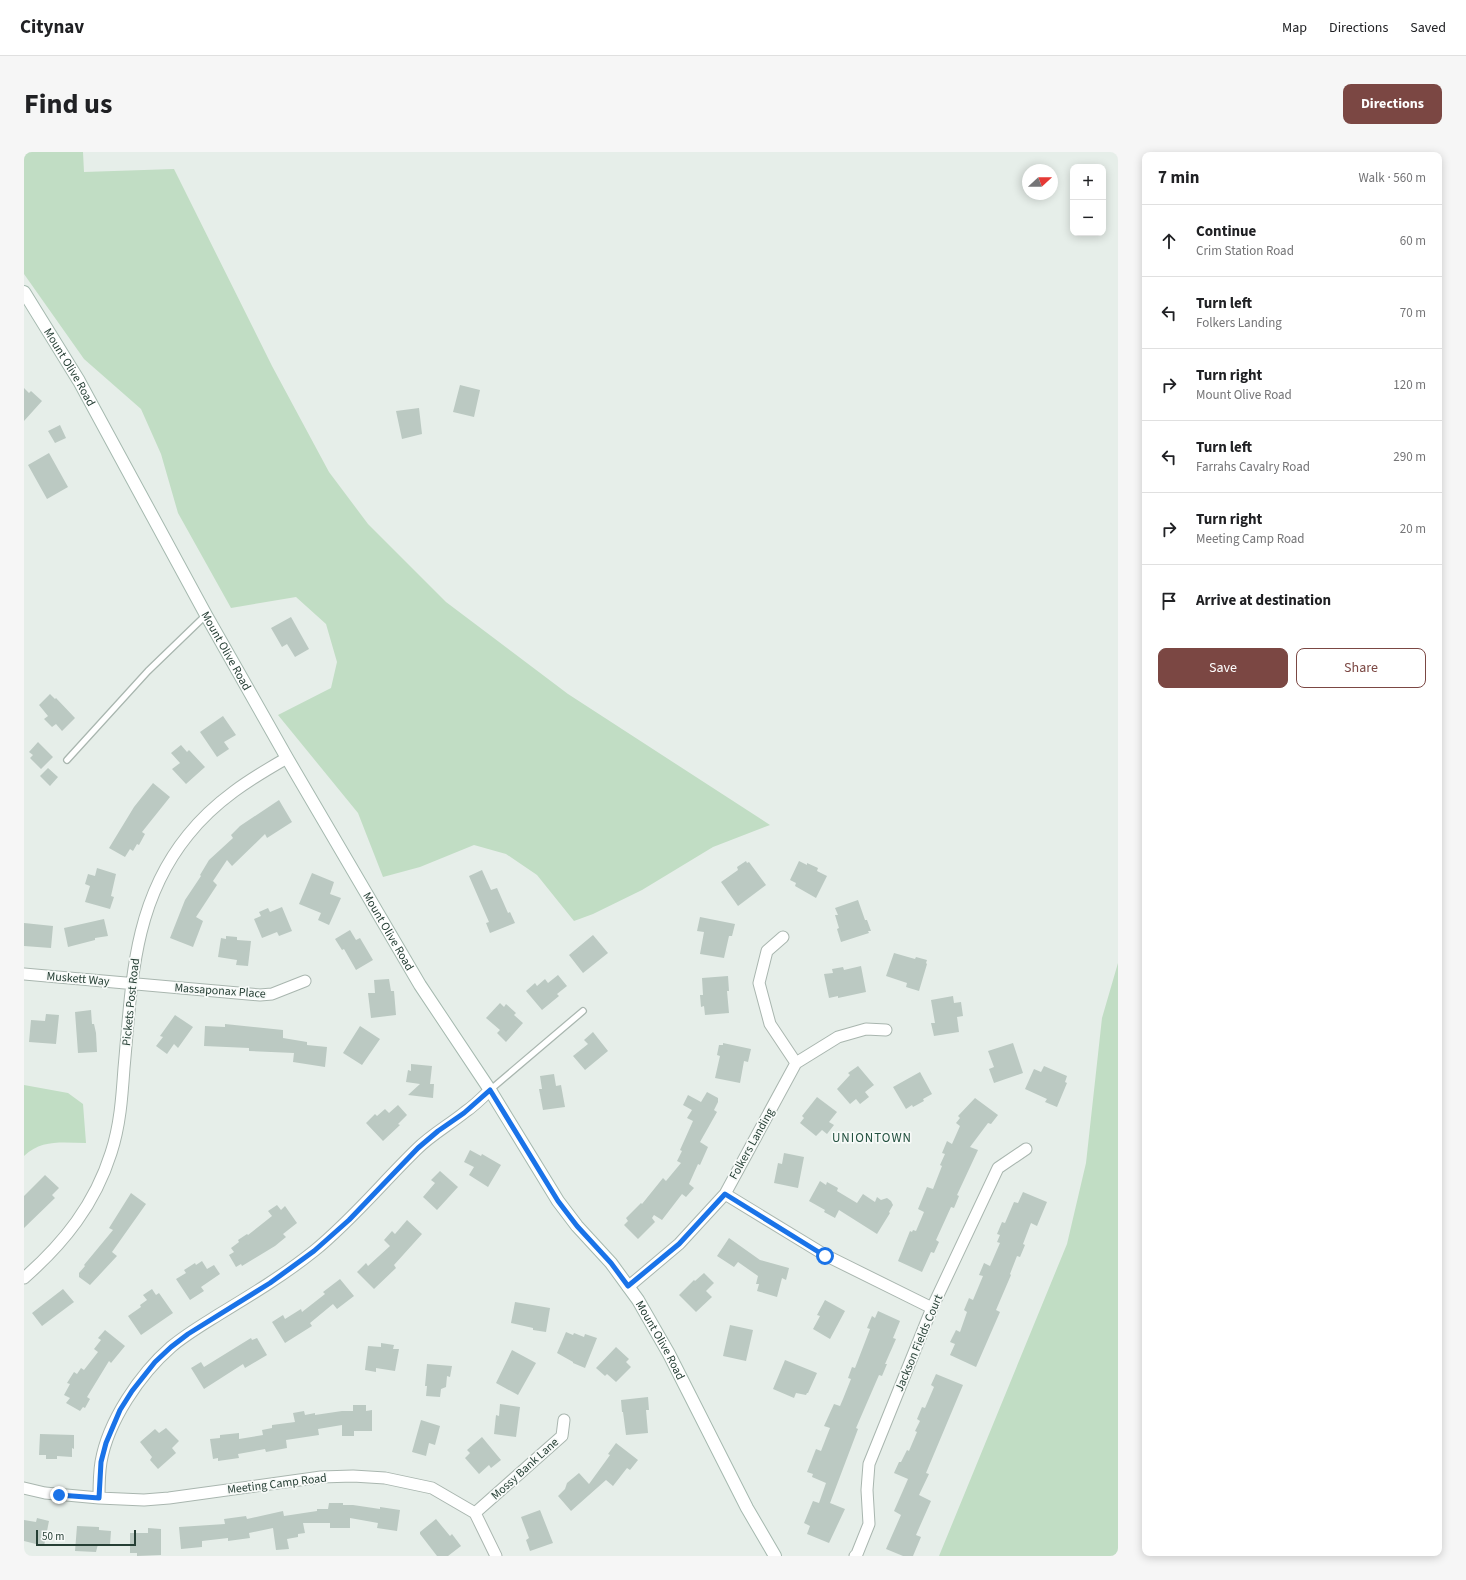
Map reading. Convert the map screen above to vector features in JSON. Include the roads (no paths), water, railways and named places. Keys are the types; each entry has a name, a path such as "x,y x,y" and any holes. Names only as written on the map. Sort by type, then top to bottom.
{"street":[{"name":"Mount Olive Road","path":"24,292 86,395 206,615 287,758 420,984 490,1090 558,1201 577,1226 611,1263 628,1286 669,1354 747,1508 775,1556"},
{"name":"Pickets Post Road","path":"24,1278 48,1257 82,1216 94,1195 106,1168 117,1133 132,983 140,934 158,882 178,849 200,821 223,799 287,758"},
{"path":"783,937 767,951 760,983 770,1024 796,1063"},
{"name":"Muskett Way","path":"24,974 132,983"},
{"name":"Massaponax Place","path":"132,983 260,995 272,994 305,981"},
{"name":"Folkers Landing","path":"628,1286 679,1244 725,1194 796,1063 838,1036 866,1029 886,1030"},
{"path":"99,1498 101,1462 106,1443 120,1410 132,1391 155,1362 188,1334 270,1283 314,1251 349,1220 418,1148 438,1131 464,1113 490,1090"},
{"name":"Jackson Fields Court","path":"855,1556 869,1524 867,1490 870,1464 932,1308 998,1168 1026,1148"},
{"path":"725,1194 825,1256 932,1308"},
{"name":"Mossy Bank Lane","path":"475,1513 562,1436 564,1420"},
{"name":"Meeting Camp Road","path":"24,1488 45,1493 144,1500 169,1498 321,1477 353,1476 385,1478 432,1488 475,1513"},
{"path":"475,1513 496,1556"}],"lane":[{"path":"67,760 148,671 206,615"},
{"path":"490,1090 583,1011"}],"district":[{"name":"UNIONTOWN","path":"872,1138"}]}
